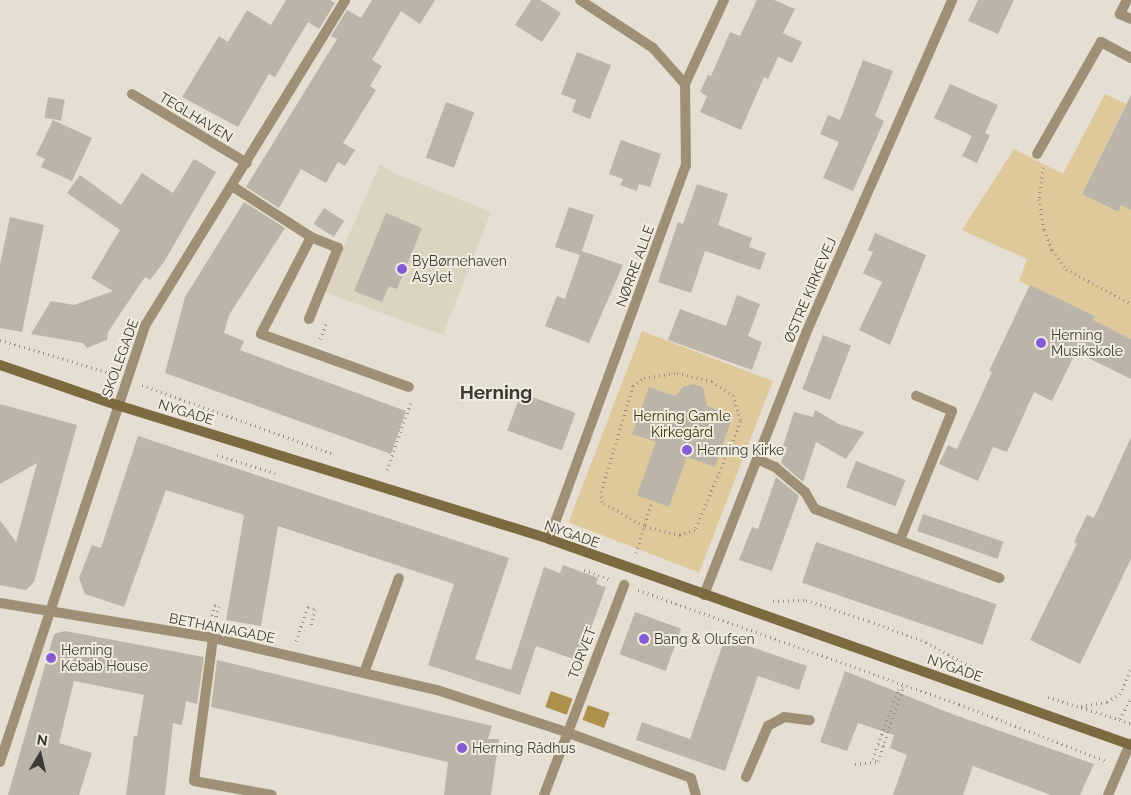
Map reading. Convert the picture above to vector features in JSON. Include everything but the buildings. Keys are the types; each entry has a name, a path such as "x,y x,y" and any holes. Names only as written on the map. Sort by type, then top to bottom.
{"main road":[{"name":"NYGADE","path":"0,365 117,405 549,540 1131,745"}],"street":[{"name":"SKOLEGADE","path":"0,762 117,405 146,324 247,163 345,0"},
{"path":"580,0 653,48 685,84"},
{"name":"NØRRE ALLE","path":"549,540 686,165 685,84 724,0"},
{"name":"ØSTRE KIRKEVEJ","path":"704,595 806,332 952,0"},
{"path":"1127,0 1120,14 1131,20"},
{"path":"1037,154 1101,42 1131,58"},
{"name":"TEGLHAVEN","path":"132,94 247,163"},
{"path":"232,186 312,237 338,248 309,319"},
{"path":"312,237 261,334 409,387"},
{"path":"900,540 952,411 916,396"},
{"path":"757,459 775,467 805,492 815,509 1000,578"},
{"path":"364,673 399,578"},
{"name":"TORVET","path":"544,795 566,732 624,585"},
{"name":"BETHANIAGADE","path":"0,603 212,638 291,656 437,690 566,732"},
{"path":"212,638 194,781 272,795"},
{"path":"746,777 768,726 784,716 810,720"},
{"path":"566,732 691,778 696,795"},
{"path":"1108,795 1131,745"}],"path":[{"path":"1037,154 1043,162 1039,198 1044,230 1052,250 1066,269 1131,304"},
{"path":"677,374 712,381 733,395 742,420 695,530 680,535 644,526 602,502 601,492 633,386 644,378 677,374"},
{"path":"387,470 412,398 409,387"},
{"path":"207,452 280,474"},
{"path":"635,556 652,501"},
{"path":"578,568 904,685 1121,766"},
{"path":"210,620 216,605 218,606 212,638"},
{"path":"291,656 308,606 315,609 310,626"},
{"path":"1078,706 1108,702 1120,694 1131,668"},
{"path":"855,764 873,759 878,761 904,685"},
{"path":"884,746 878,744 898,690"},
{"path":"873,759 877,746"}],"shaded area":[{"name":"ByBørnehaven Asylet","path":"380,164 396,174 491,212 443,335 324,292"},
{"path":"551,691 573,699 567,715 545,707"},
{"path":"588,705 610,713 604,728 583,720"}],"green space":[{"path":"1105,94 1126,104 1082,194 1117,212 1121,205 1131,210 1131,339 1093,321 1095,316 1019,281 1027,259 962,230 1014,149 1063,174"},
{"name":"Herning Gamle Kirkegård","path":"642,331 773,381 699,573 569,522"}],"place":[{"name":"ByBørnehaven Asylet","path":"402,269"},
{"name":"Herning Musikskole","path":"1041,343"},
{"name":"Herning Kirke","path":"687,450"},
{"name":"Bang & Olufsen","path":"644,639"},
{"name":"Herning Kebab House","path":"51,658"},
{"name":"Herning Rådhus","path":"462,748"}],"district":[{"name":"Herning","path":"496,393"}]}
